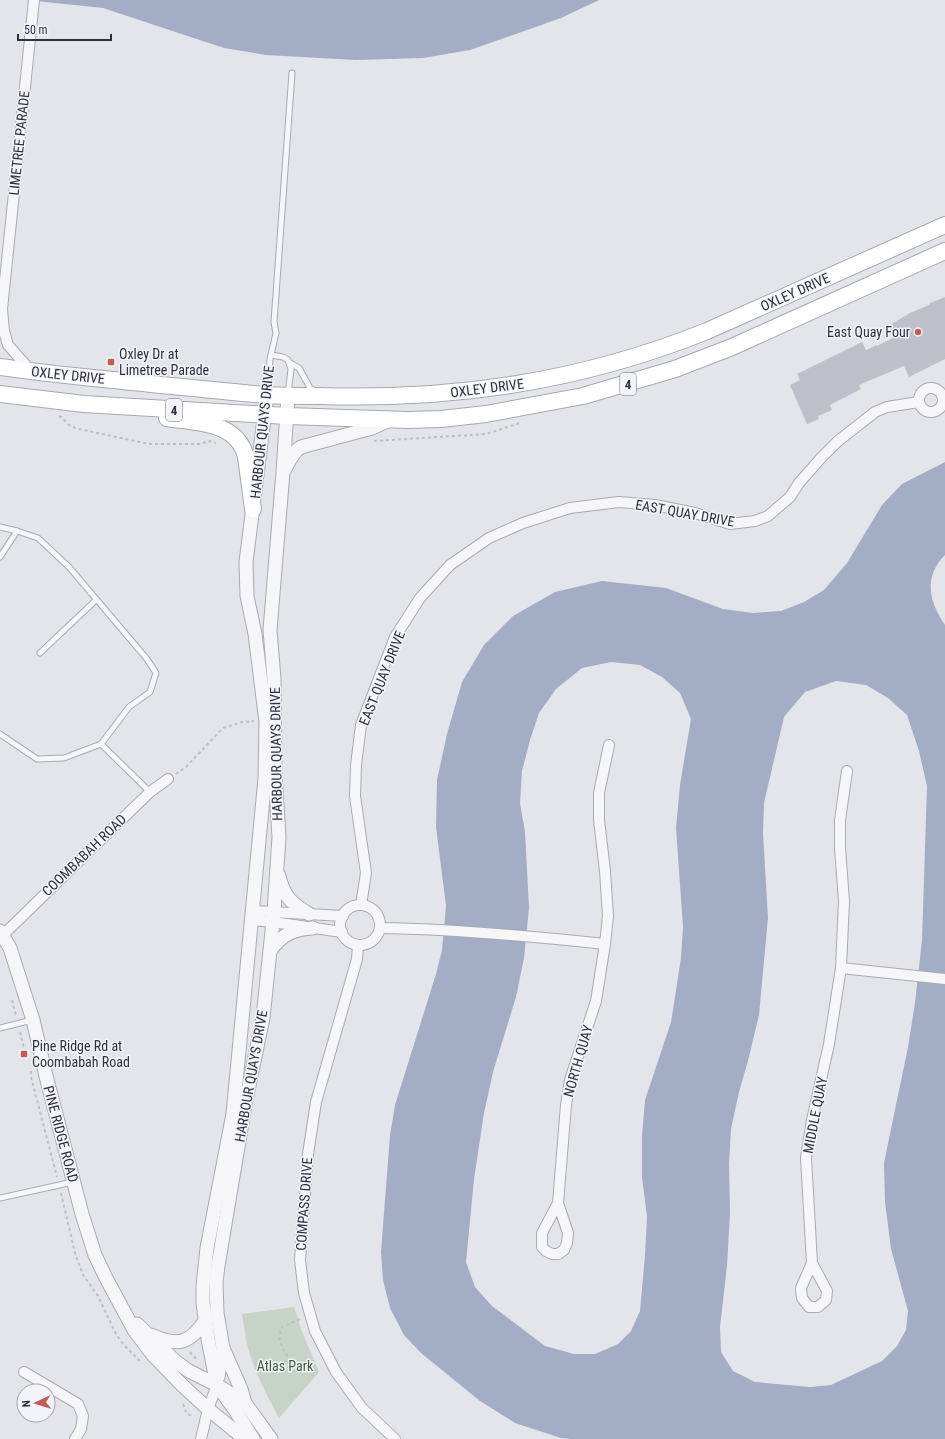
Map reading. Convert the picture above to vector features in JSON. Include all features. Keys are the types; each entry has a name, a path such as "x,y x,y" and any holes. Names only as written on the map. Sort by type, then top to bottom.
{"main road":[{"name":"OXLEY DRIVE","path":"0,367 266,395 420,396 476,391 578,372 622,361 678,343 945,225"},
{"name":"OXLEY DRIVE","path":"0,394 84,404 287,416 391,420 442,419 486,414 562,401 628,384 675,369 710,356 945,250"},
{"path":"84,404 216,426 231,433 241,443 245,450 253,509"}],"street":[{"name":"LIMETREE PARADE","path":"31,371 8,345 1,311 34,3"},
{"path":"926,388 933,388 940,391 943,400 943,410 928,412 922,408 919,402 919,397 922,391 926,388"},
{"name":"HARBOUR QUAYS DRIVE","path":"253,1439 217,1385 203,1303 204,1267 233,1114 265,778 266,730 255,634 247,596 246,562 266,395"},
{"name":"HARBOUR QUAYS DRIVE","path":"217,1385 223,1348 217,1313 216,1277 245,1105 263,1018 277,867 279,837 275,774 274,678 270,630 288,396"},
{"name":"EAST QUAY DRIVE","path":"361,905 366,873 355,796 356,765 361,725 395,637 420,598 450,565 488,538 523,523 570,508 619,502 696,513 730,524 755,521 768,516 790,497 821,458 838,441 875,412 887,407 919,402"},
{"path":"283,472 296,450 301,447 372,428 391,420"},
{"name":"NORTH QUAY","path":"558,1203 566,1105 570,1080 596,1001 605,944 608,916 605,870 599,820 599,793 609,745"},
{"name":"MIDDLE QUAY","path":"812,1263 806,1158 812,1120 829,1044 841,968 844,901 840,848 840,820 847,771"},
{"name":"COOMBABAH ROAD","path":"2,933 150,792 168,779"},
{"path":"277,867 286,896 294,905 309,914"},
{"path":"361,905 368,906 378,915 380,921 378,935 372,941 365,944 358,945 348,940 342,932 341,924 343,916 348,909 361,905"},
{"path":"252,916 273,917 309,914 343,916"},
{"path":"273,917 313,928 342,932"},
{"path":"270,951 274,945 290,932 300,929 313,928"},
{"path":"380,928 428,928 542,937 605,944"},
{"name":"PINE RIDGE ROAD","path":"2,933 10,948 33,1020 82,1214 95,1255 134,1330 153,1355 182,1385 244,1439"},
{"name":"COMPASS DRIVE","path":"358,945 357,959 316,1102 308,1154 300,1260 304,1294 315,1331 336,1372 362,1408 395,1439"},
{"path":"841,968 945,979"},
{"name":"PINE RIDGE ROAD","path":"124,1311 175,1362 217,1385 245,1403 271,1439"},
{"path":"146,1333 163,1341 172,1343 179,1342 191,1337 205,1321"},
{"path":"223,1348 241,1389 245,1403"},
{"path":"24,1372 78,1404 83,1416 81,1429 75,1439"},
{"path":"201,1439 208,1409 217,1385"}],"lane":[{"path":"271,355 276,333 274,322 292,73"},
{"name":"HARBOUR QUAYS DRIVE","path":"266,395 271,355 283,357 290,363 291,369 288,396"},
{"path":"290,363 299,368 310,388 324,396"},
{"path":"0,527 17,530 38,538 69,567 147,659 156,673 150,692 129,707 101,744 64,758 37,758 0,734"},
{"path":"0,557 17,530"},
{"path":"40,653 96,600"},
{"path":"101,744 150,792"},
{"path":"0,1028 33,1020"},
{"path":"0,1198 74,1181"}],"path":[{"path":"168,779 186,767 223,728 242,722 256,721"},
{"path":"290,1362 281,1345 279,1335 282,1327 300,1319"},
{"path":"187,1348 198,1361"},
{"path":"285,1368 283,1363 288,1359"}],"green space":[{"name":"Atlas Park","path":"294,1307 303,1334 319,1372 279,1418 254,1366 246,1340 242,1314"}],"water":[{"path":"26,0 599,0 561,18 470,50 423,58 356,60 266,55 224,48 103,8"},
{"path":"945,462 945,555 933,572 931,590 935,607 945,625 945,1439 572,1439 561,1438 515,1423 480,1401 421,1353 404,1335 390,1308 383,1280 381,1252 390,1135 395,1105 436,974 442,950 446,906 436,827 437,780 447,734 462,682 484,645 513,616 555,592 602,581 666,588 723,609 753,613 781,611 804,602 824,590 847,563 882,505 902,484","holes":["611,662 640,665 662,677 680,693 691,719 680,785 676,828 683,927 681,958 671,1022 645,1100 642,1136 642,1177 647,1217 640,1311 631,1331 618,1344 595,1354 574,1354 545,1346 492,1306 475,1287 466,1262 474,1179 484,1113 493,1072 516,997 524,958 529,908 525,832 520,803 522,771 539,713 556,689 582,668","836,681 866,685 888,698 907,715 919,751 927,786 922,940 915,1003 908,1047 884,1163 885,1202 891,1249 908,1311 906,1330 897,1346 882,1361 831,1385 810,1387 755,1382 733,1371 721,1352 720,1327 727,1266 730,1213 729,1164 731,1129 759,1015 768,918 763,833 764,803 784,717 805,692"]}],"building":[{"path":"945,297 945,359 909,377 904,366 859,385 861,389 830,405 832,410 818,416 819,419 807,424 790,385 800,380 797,374 862,342 866,350 893,338 888,326 910,313"}],"place":[{"name":"East Quay Four","path":"918,332"},
{"name":"Oxley Dr at Limetree Parade","path":"111,362"},
{"name":"Pine Ridge Rd at Coombabah Road","path":"24,1054"}]}
